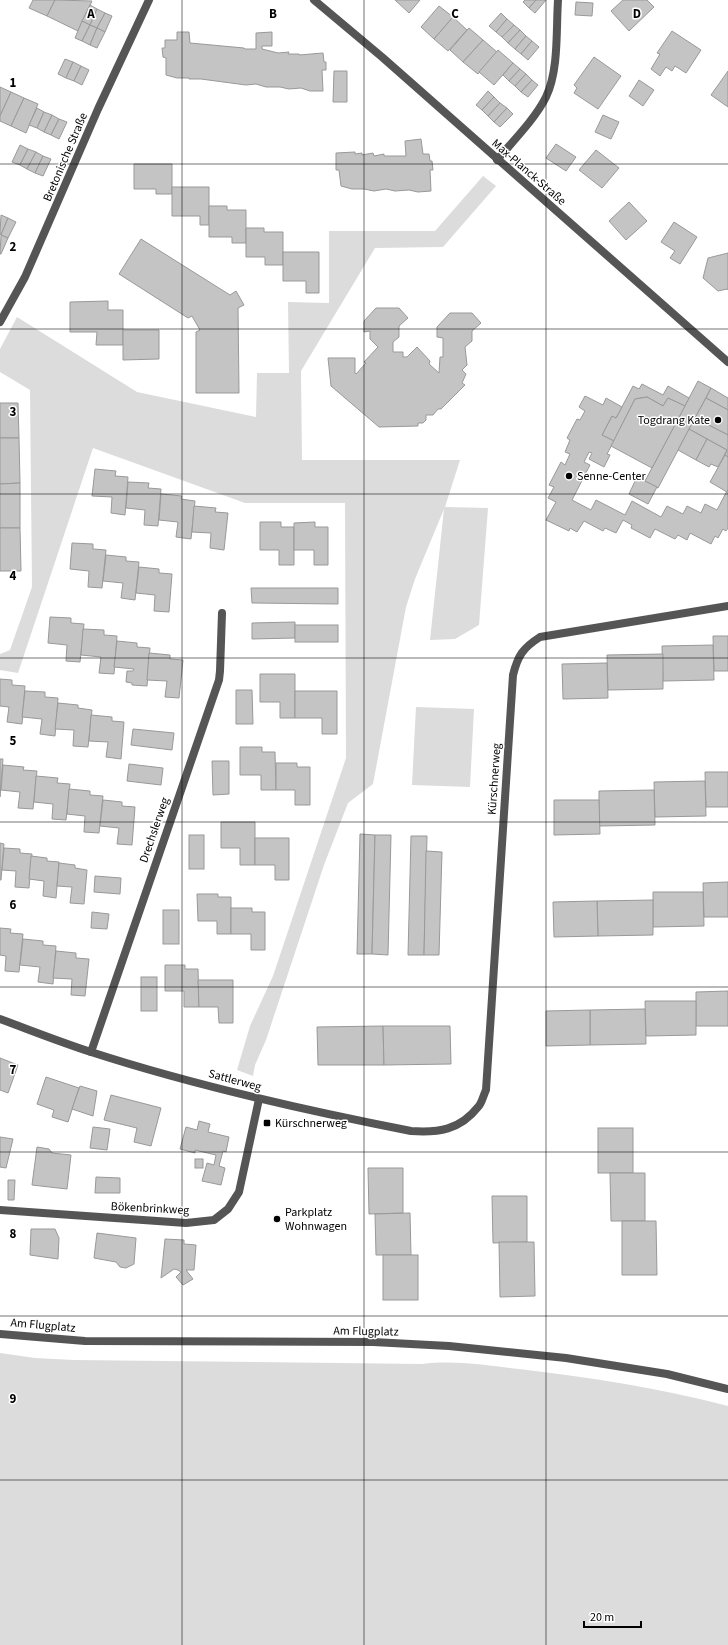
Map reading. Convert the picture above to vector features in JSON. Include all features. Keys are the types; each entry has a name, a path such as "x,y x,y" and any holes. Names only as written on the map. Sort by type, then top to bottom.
{"street":[{"name":"Bretonische Straße","path":"0,322 25,277 98,109 149,0"},
{"name":"Max-Planck-Straße","path":"314,0 382,57 497,160 728,362"},
{"path":"497,160 537,111 546,97 552,80 555,61 558,0"},
{"name":"Kürschnerweg","path":"468,1118 479,1106 486,1090 488,1074 513,675 517,661 522,652 540,637 728,606"},
{"name":"Drechslerweg","path":"91,1052 219,680 222,613"},
{"name":"Sattlerweg","path":"0,1019 91,1052 167,1075 315,1112 423,1132 442,1131 454,1127 468,1118"},
{"name":"Bökenbrinkweg","path":"0,1210 186,1223 214,1220 228,1209 239,1192 259,1099"},
{"name":"Am Flugplatz","path":"0,1334 85,1341 373,1342 449,1346 566,1358 667,1374 728,1389"}],"shaded area":[{"path":"483,176 496,186 443,247 375,248 301,371 302,460 460,460 445,507 488,508 479,625 455,639 430,640 444,509 415,579 406,607 373,784 348,803 324,865 266,1040 255,1065 253,1076 237,1070 250,1026 273,976 346,758 345,503 245,503 93,448 18,673 0,670 0,654 10,650 32,587 30,390 0,372 0,349 17,317 137,392 256,417 257,373 289,373 288,302 329,303 329,231 435,231"},
{"path":"416,707 474,709 470,787 412,785"},
{"path":"0,1353 35,1358 74,1360 470,1364 598,1379 728,1406 728,1645 0,1645"}],"building":[{"path":"33,0 55,0 47,16 29,8"},
{"path":"55,0 92,1 78,31 47,16"},
{"path":"395,0 420,0 409,13"},
{"path":"525,0 536,0 529,8 523,2"},
{"path":"536,0 546,0 535,13 529,8"},
{"path":"623,0 647,0 654,7 629,31 611,11"},
{"path":"576,2 593,3 592,16 575,15"},
{"path":"90,5 97,9 90,25 82,21"},
{"path":"439,6 453,17 434,39 421,27"},
{"path":"97,9 105,13 97,28 90,25"},
{"path":"105,13 112,16 105,32 97,28"},
{"path":"501,13 507,19 496,32 489,26"},
{"path":"453,17 467,30 448,51 434,39"},
{"path":"507,19 514,25 502,37 496,32"},
{"path":"82,21 90,25 82,41 75,38"},
{"path":"90,25 97,28 90,45 82,41"},
{"path":"514,25 520,30 508,43 502,37"},
{"path":"97,28 105,32 97,48 90,45"},
{"path":"469,28 483,40 463,62 450,50"},
{"path":"520,30 526,36 515,49 508,43"},
{"path":"672,31 701,50 686,73 675,66 672,71 666,67 660,76 651,69 660,54 657,53"},
{"path":"177,32 189,32 190,43 256,49 256,33 272,32 272,46 262,46 262,49 278,53 289,52 288,54 299,55 323,53 324,62 326,62 326,70 322,70 323,91 177,78 166,75 166,58 163,57 162,48 165,48 165,40 177,40"},
{"path":"526,36 532,41 521,54 515,49"},
{"path":"483,40 497,52 478,74 463,62"},
{"path":"532,41 539,47 528,60 521,54"},
{"path":"498,50 513,63 494,85 479,72"},
{"path":"594,57 621,76 598,109 574,93 577,88 574,85"},
{"path":"65,59 73,62 66,78 58,74"},
{"path":"73,62 81,66 74,81 66,78"},
{"path":"513,63 520,69 509,81 503,75"},
{"path":"81,66 89,70 82,85 74,81"},
{"path":"520,69 526,74 515,86 509,81"},
{"path":"334,71 347,71 347,102 333,102"},
{"path":"728,71 728,107 711,95"},
{"path":"526,74 532,80 521,92 515,86"},
{"path":"532,80 538,85 528,97 521,92"},
{"path":"639,80 654,90 643,106 629,96"},
{"path":"0,87 11,92 0,116"},
{"path":"488,91 494,97 482,110 476,105"},
{"path":"11,92 24,98 11,126 0,121 0,116"},
{"path":"494,97 500,103 488,116 482,110"},
{"path":"24,98 38,104 26,133 11,126"},
{"path":"500,103 507,108 494,122 488,116"},
{"path":"37,108 44,112 37,128 29,125"},
{"path":"507,108 513,114 500,127 494,122"},
{"path":"44,112 52,115 44,132 37,128"},
{"path":"52,115 59,119 51,135 44,132"},
{"path":"603,115 619,122 611,139 595,132"},
{"path":"59,119 67,122 59,139 51,135"},
{"path":"421,139 423,154 429,154 430,161 432,161 433,170 430,170 431,191 395,191 386,189 374,191 352,189 341,186 339,170 336,170 336,153 355,152 355,154 362,153 362,155 373,153 374,156 384,154 384,156 406,156 405,141"},
{"path":"556,144 576,157 566,171 546,158"},
{"path":"20,145 28,149 20,165 12,162"},
{"path":"28,149 36,152 27,169 20,165"},
{"path":"596,150 619,168 602,188 579,170"},
{"path":"36,152 43,156 35,173 27,169"},
{"path":"43,156 51,159 43,176 35,173"},
{"path":"134,164 172,164 172,194 156,194 156,189 134,189"},
{"path":"172,187 209,187 209,225 200,225 200,216 172,216"},
{"path":"629,202 647,221 626,240 609,221"},
{"path":"209,206 227,206 227,210 246,210 246,243 232,243 232,237 209,237"},
{"path":"1,215 8,218 1,235 0,234"},
{"path":"8,218 16,222 8,238 1,235"},
{"path":"674,222 697,237 680,264 670,258 675,251 661,242"},
{"path":"246,228 264,228 264,232 283,232 283,265 265,265 265,257 246,257"},
{"path":"1,235 8,238 0,254"},
{"path":"141,239 230,295 236,291 244,305 238,308 239,393 196,393 196,332 200,330 192,316 188,318 119,274"},
{"path":"283,252 319,252 319,293 306,293 306,281 283,281"},
{"path":"728,253 728,290 718,291 703,278 708,258"},
{"path":"108,301 108,310 123,310 123,345 96,345 97,332 70,332 70,302"},
{"path":"376,308 399,308 408,318 399,326 399,337 393,342 393,352 403,352 403,357 407,357 417,347 430,361 429,364 439,373 440,357 443,357 443,338 437,337 437,327 450,313 472,313 481,323 472,331 472,341 465,347 467,365 462,370 466,374 462,383 465,385 441,409 438,409 433,415 426,415 426,420 423,423 418,423 418,426 379,427 331,386 328,358 355,358 356,374 366,363 364,362 378,347 370,339 370,331 364,332 364,321"},
{"path":"123,330 159,330 159,359 123,360"},
{"path":"698,381 711,388 658,488 645,481"},
{"path":"642,384 663,395 668,386 689,398 685,406 668,398 663,406 647,397 635,399 614,441 602,435 612,416 616,418 633,386 639,389"},
{"path":"711,388 728,398 728,410 706,398"},
{"name":"Senne-Center","path":"585,396 603,405 606,398 622,407 616,418 612,416 602,435 614,441 607,454 610,455 604,467 589,459 592,453 589,452 584,462 590,465 572,500 591,510 596,500 625,515 632,501 661,517 667,506 683,514 687,506 701,513 705,504 717,510 728,489 728,528 726,531 723,529 718,538 715,536 711,544 690,533 687,540 678,535 675,539 655,529 650,538 631,528 632,525 623,520 616,533 605,528 603,531 584,521 577,532 570,528 569,531 546,520 556,502 548,498 554,487 549,485 561,462 565,465 570,454 565,452 570,440 567,438 577,419 580,420 585,411 579,407"},
{"path":"647,397 663,406 668,398 685,406 652,468 611,446 635,399"},
{"path":"706,398 728,410 728,435 695,418"},
{"path":"0,403 18,403 19,438 0,438"},
{"path":"695,418 728,435 728,457 725,455 727,450 689,429"},
{"path":"689,429 707,439 696,460 678,450"},
{"path":"0,438 19,438 20,483 0,484"},
{"path":"707,439 727,450 718,467 711,464 709,467 696,460"},
{"path":"725,455 728,457 727,492 710,482"},
{"path":"95,469 116,471 115,476 128,477 125,515 111,513 112,497 92,496"},
{"path":"637,477 657,487 648,504 629,494"},
{"path":"128,482 149,483 148,488 161,489 158,526 144,525 145,510 126,508"},
{"path":"20,483 20,528 0,528 0,484"},
{"path":"161,494 182,496 181,499 195,501 191,539 176,537 178,522 159,520"},
{"path":"194,506 216,508 215,512 228,513 224,550 210,548 211,533 192,532"},
{"path":"260,522 281,522 281,527 294,527 294,565 279,565 279,550 260,550"},
{"path":"315,522 315,527 328,527 328,565 314,565 314,550 294,550 294,523"},
{"path":"0,528 20,528 21,571 0,571"},
{"path":"72,543 93,544 93,549 106,550 102,588 88,587 89,571 70,569"},
{"path":"106,555 126,557 126,561 139,562 135,600 121,598 123,583 103,581"},
{"path":"139,567 159,569 159,573 172,574 169,612 154,611 155,595 136,593"},
{"path":"251,588 338,588 338,604 252,603"},
{"path":"50,617 71,618 71,623 84,624 80,662 66,661 67,645 48,643"},
{"path":"295,622 295,638 252,639 252,623"},
{"path":"295,625 338,625 338,642 295,642"},
{"path":"83,629 104,630 104,635 117,636 114,674 99,673 101,657 81,655"},
{"path":"713,636 728,636 728,671 714,671"},
{"path":"117,641 137,643 137,647 150,648 147,686 132,685 132,683 126,682 127,671 133,671 134,669 114,667"},
{"path":"713,645 714,680 663,681 662,646"},
{"path":"149,653 170,655 170,659 183,660 179,698 165,697 167,681 147,680"},
{"path":"663,654 663,689 608,690 607,655"},
{"path":"607,663 608,698 563,699 562,664"},
{"path":"260,674 295,674 295,718 280,718 280,702 260,702"},
{"path":"0,679 12,680 12,685 25,686 22,724 7,722 9,707 0,706"},
{"path":"236,690 252,690 253,724 236,724"},
{"path":"25,691 45,692 45,697 58,698 55,736 40,734 42,719 22,717"},
{"path":"295,691 337,691 337,734 322,734 322,718 295,718"},
{"path":"58,703 78,705 78,708 92,710 88,747 73,746 74,730 55,729"},
{"path":"91,715 112,717 112,721 124,722 121,759 106,757 108,742 89,741"},
{"path":"133,729 174,733 172,750 131,745"},
{"path":"240,747 262,747 262,752 275,752 276,790 261,790 261,775 240,775"},
{"path":"0,759 3,759 0,797"},
{"path":"212,761 229,761 229,794 213,795"},
{"path":"276,763 297,763 297,767 310,767 310,805 295,805 295,790 276,790"},
{"path":"129,764 163,768 161,785 127,781"},
{"path":"3,765 24,767 23,770 37,771 33,809 18,808 20,792 1,790"},
{"path":"705,772 728,772 728,807 706,807"},
{"path":"36,776 58,778 57,783 70,784 66,820 52,819 53,804 34,802"},
{"path":"705,781 706,816 655,817 654,782"},
{"path":"69,789 90,791 90,795 103,796 99,833 84,832 85,816 67,814"},
{"path":"654,790 655,825 599,826 599,791"},
{"path":"103,800 122,802 122,806 135,807 132,845 117,844 119,828 100,826"},
{"path":"554,800 599,800 600,834 554,835"},
{"path":"221,822 255,822 255,865 240,865 240,848 221,848"},
{"path":"360,834 375,835 372,954 357,954"},
{"path":"189,835 204,835 204,869 189,869"},
{"path":"375,835 391,835 388,955 372,954"},
{"path":"411,836 427,836 424,955 408,955"},
{"path":"255,838 289,838 289,880 275,880 275,865 255,865"},
{"path":"0,843 4,844 1,880 0,880"},
{"path":"4,848 20,849 20,853 32,854 29,888 15,887 16,871 2,870"},
{"path":"426,851 442,852 439,955 424,955"},
{"path":"31,856 47,858 47,861 59,862 56,898 43,896 44,881 29,879"},
{"path":"59,863 75,865 75,868 87,870 84,904 70,903 72,887 57,886"},
{"path":"95,876 121,878 120,894 94,892"},
{"path":"728,882 728,917 704,917 703,883"},
{"path":"653,892 703,892 704,926 653,927"},
{"path":"197,894 218,894 218,897 231,897 231,934 217,934 217,921 198,921"},
{"path":"653,900 653,935 598,936 597,901"},
{"path":"597,901 598,936 554,937 553,902"},
{"path":"231,908 252,908 252,912 265,912 265,950 251,950 251,934 231,934"},
{"path":"163,910 179,910 179,944 163,944"},
{"path":"92,912 109,914 107,929 91,928"},
{"path":"0,928 11,929 10,933 23,934 19,972 5,971 6,956 0,955"},
{"path":"23,939 43,941 43,945 56,946 53,984 38,982 40,967 20,965"},
{"path":"56,951 76,953 76,958 89,959 85,996 71,995 72,979 53,978"},
{"path":"165,965 185,965 185,969 198,969 199,1007 184,1007 184,991 165,991"},
{"path":"141,977 157,977 157,1011 141,1011"},
{"path":"198,980 233,980 233,1023 219,1023 218,1007 199,1007"},
{"path":"728,991 728,1026 696,1026 696,992"},
{"path":"645,1001 696,1001 696,1035 646,1036"},
{"path":"645,1009 646,1044 590,1045 590,1010"},
{"path":"590,1010 590,1045 546,1046 546,1011"},
{"path":"383,1026 384,1065 318,1065 317,1027"},
{"path":"383,1026 450,1026 451,1064 384,1065"},
{"path":"0,1058 18,1065 8,1093 0,1090"},
{"path":"46,1077 79,1088 68,1122 52,1117 54,1110 37,1104"},
{"path":"80,1086 97,1091 93,1116 72,1109"},
{"path":"111,1095 161,1108 151,1146 134,1142 137,1128 104,1120"},
{"path":"199,1121 210,1124 208,1132 229,1137 226,1152 223,1151 219,1166 225,1168 221,1185 202,1181 207,1163 214,1165 216,1155 195,1150 195,1153 180,1149 186,1127 197,1130"},
{"path":"93,1127 110,1129 107,1150 90,1148"},
{"path":"598,1128 633,1128 633,1173 598,1173"},
{"path":"0,1137 13,1139 6,1168 0,1167"},
{"path":"37,1147 49,1149 52,1153 71,1155 67,1189 32,1185"},
{"path":"195,1159 203,1159 203,1168 195,1168"},
{"path":"368,1168 403,1168 403,1213 369,1214"},
{"path":"610,1173 645,1173 645,1221 611,1221"},
{"path":"96,1177 120,1178 120,1193 95,1193"},
{"path":"8,1180 15,1180 14,1200 8,1200"},
{"path":"492,1196 527,1196 527,1242 493,1243"},
{"path":"410,1213 411,1255 376,1255 375,1214"},
{"path":"622,1221 656,1221 657,1275 622,1275"},
{"path":"31,1229 55,1229 59,1238 58,1259 30,1255"},
{"path":"97,1233 136,1238 134,1264 126,1268 120,1267 116,1262 94,1258"},
{"path":"165,1239 184,1240 184,1244 196,1245 194,1270 186,1270 193,1279 183,1285 176,1277 181,1272 178,1270 174,1269 161,1278"},
{"path":"499,1242 534,1242 535,1296 500,1297"},
{"path":"383,1255 418,1255 418,1300 383,1300"}],"place":[{"name":"Togdrang Kate","path":"718,420"},
{"name":"Senne-Center","path":"569,476"},
{"name":"Kürschnerweg","path":"267,1123"},
{"name":"Parkplatz Wohnwagen","path":"277,1219"}]}
